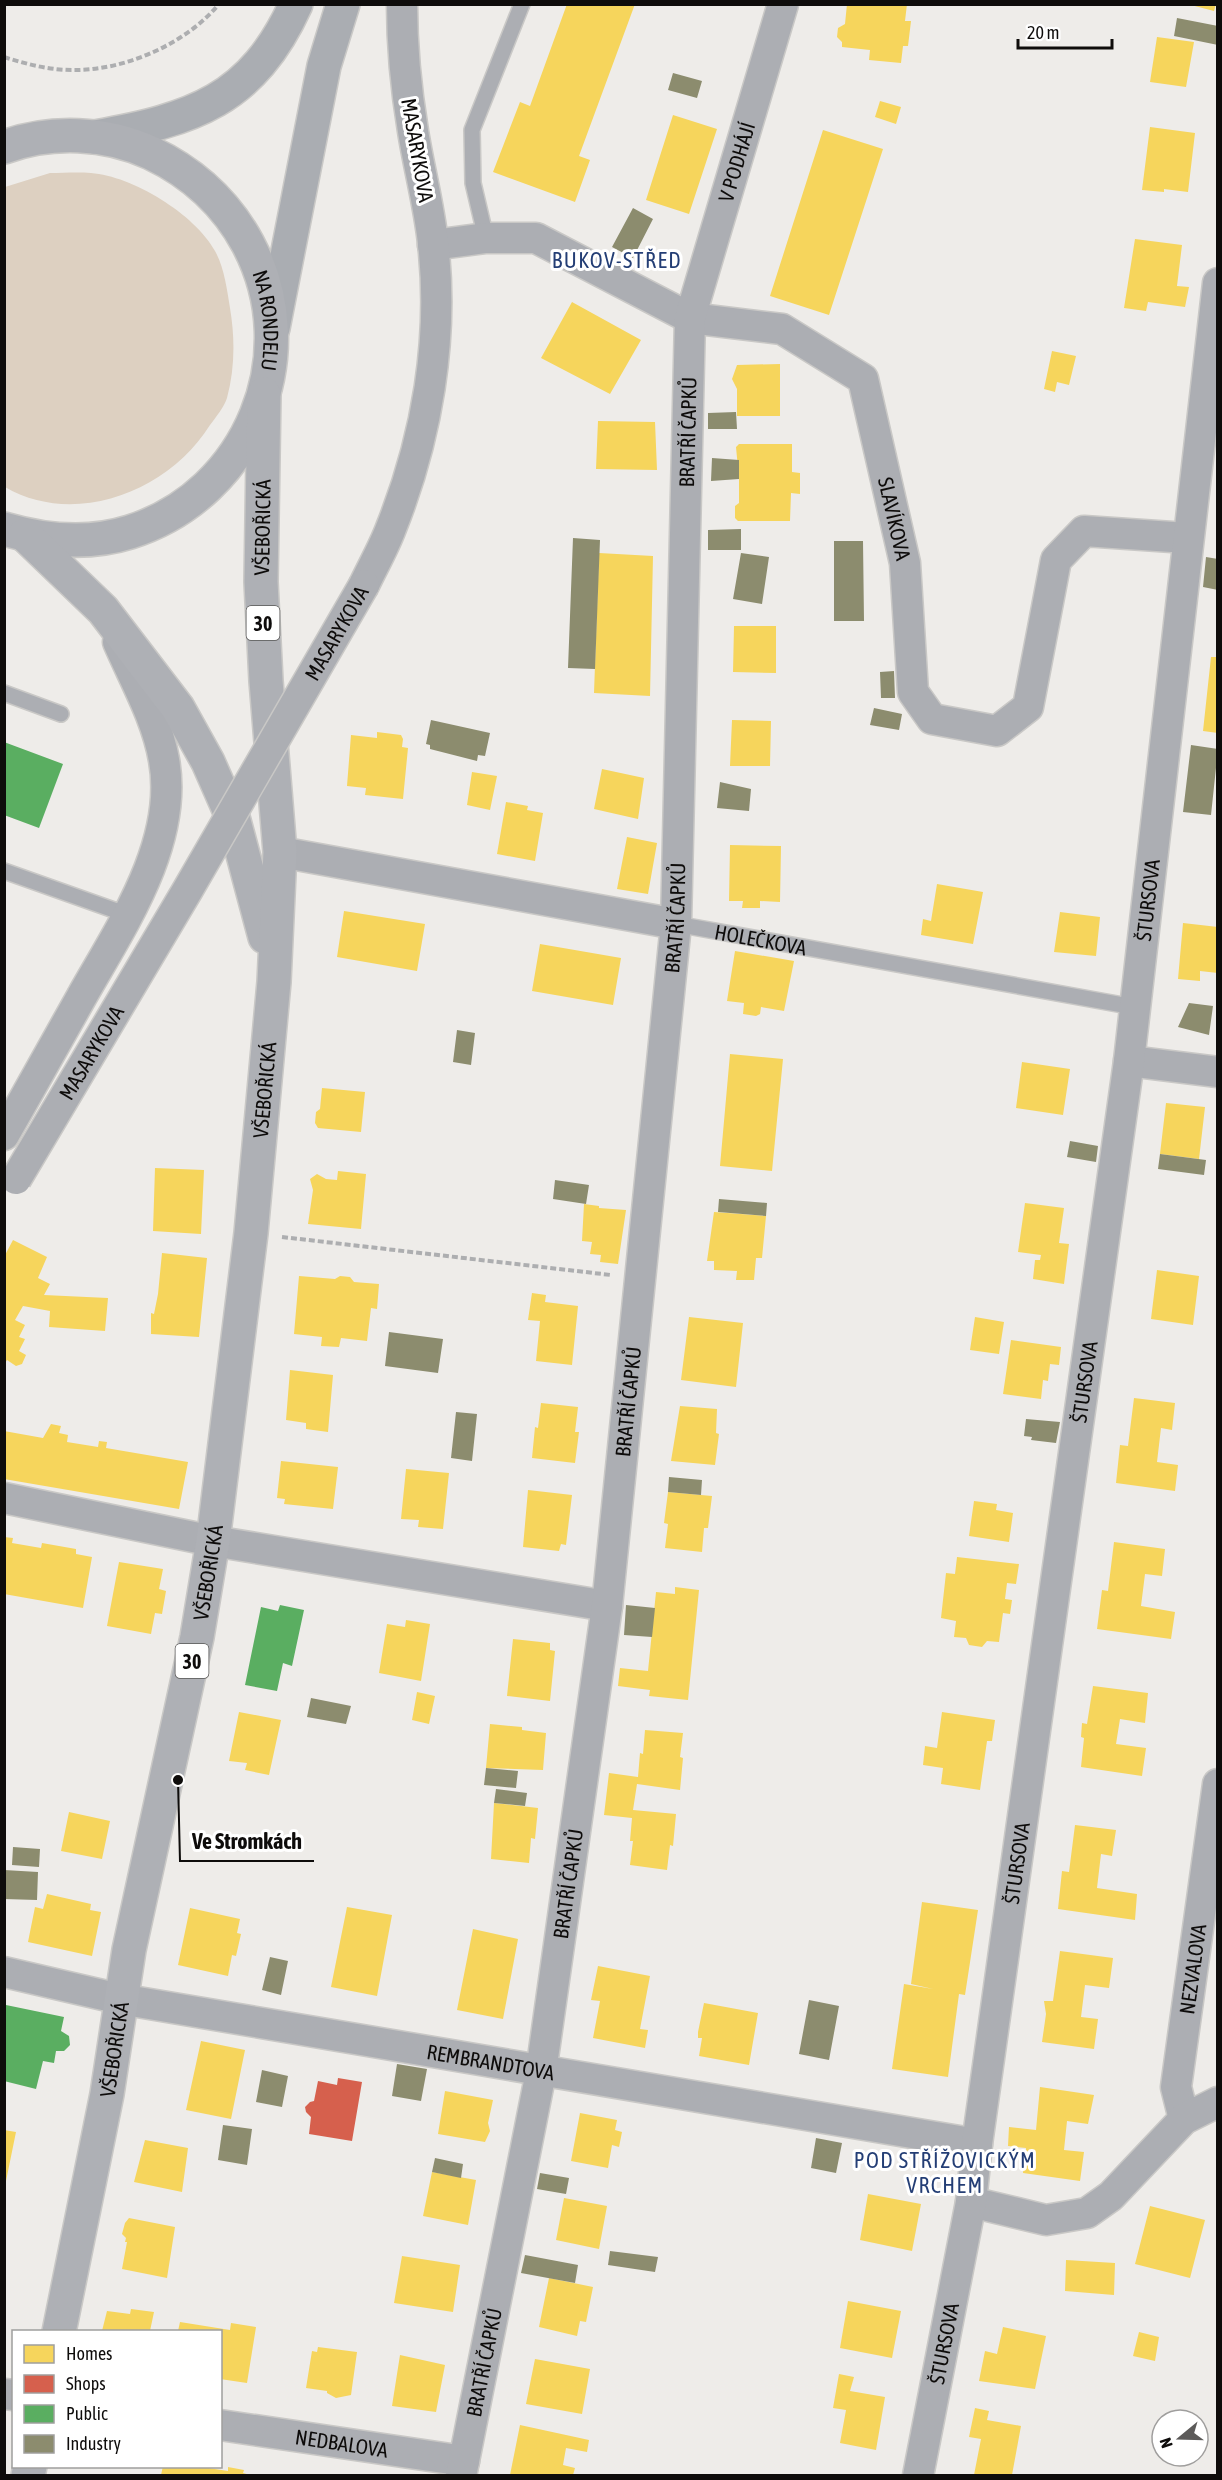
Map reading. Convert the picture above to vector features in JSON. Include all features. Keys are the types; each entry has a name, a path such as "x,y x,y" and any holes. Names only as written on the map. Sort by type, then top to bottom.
{"main road":[{"name":"30","path":"4,123 54,136"},
{"name":"NA RONDELU","path":"4,147 54,136 95,137 138,147 194,178 216,198 238,227 256,260 268,297 272,329 269,373 255,421 242,444 222,471 188,503 159,520 129,532 94,539 63,540 15,532"},
{"name":"VŠEBOŘICKÁ","path":"58,2330 107,2094 120,1999 197,1636 213,1541 251,1233 274,982 280,852 266,681 261,582 264,394"},
{"name":"VŠEBOŘICKÁ","path":"15,532 66,572 103,610 177,708 212,772 234,821 262,924 274,982"}],"street":[{"path":"95,137 181,118 217,101 248,78 266,55 296,4"},
{"path":"272,329 322,77 343,4"},
{"name":"MASARYKOVA","path":"10,1186 187,891 364,585 391,528 412,468 425,421 432,370 435,318 433,245 427,198 405,81 402,4"},
{"name":"V PODHÁJÍ","path":"690,318 783,4"},
{"name":"SLAVÍKOVA","path":"433,245 486,238 536,238 690,318 782,329 863,379 905,563 913,692 932,719 997,731 1028,707 1056,560 1084,531 1187,538"},
{"name":"ŠTURSOVA","path":"918,2475 971,2202 977,2144 1129,1061 1187,538 1218,283"},
{"name":"BRATŘÍ ČAPKŮ","path":"463,2468 541,2072 607,1606 676,924 690,318"},
{"name":"MASARYKOVA","path":"4,1134 128,915 157,851 166,810 165,762 154,722 103,610"},
{"name":"HOLEČKOVA","path":"280,852 676,924"},
{"path":"1129,1061 1218,1072"},
{"path":"4,1498 213,1541 607,1606"},
{"name":"NEZVALOVA","path":"1184,2119 1176,2087 1218,1784"},
{"name":"REMBRANDTOVA","path":"4,1972 120,1999 977,2144"},
{"path":"971,2202 1046,2220 1087,2213 1111,2196 1184,2119 1218,2102"},
{"name":"NEDBALOVA","path":"222,2425 463,2468"}],"lane":[{"path":"486,238 473,183 472,130 522,4"},
{"path":"4,693 61,714"},
{"path":"4,871 128,915"},
{"name":"HOLEČKOVA","path":"676,924 1134,1007"}],"path":[{"path":"4,57 26,64 73,70 116,65 155,50 183,35 209,16 219,4"},
{"path":"251,1233 640,1278"}],"shaded area":[{"path":"50,173 86,173 125,181 161,199 178,211 206,237 215,251 225,278 232,319 233,364 230,387 220,412 192,448 171,468 146,484 118,496 90,503 61,504 32,499 5,487 5,187"}],"building: Homes":[{"path":"567,4 635,4 579,156 590,160 575,202 493,172 520,102 530,106"},
{"path":"847,4 907,4 905,21 911,21 908,46 903,46 901,63 869,60 870,50 842,47 842,42 837,37 838,28 845,24"},
{"path":"1187,4 1216,4 1214,11"},
{"path":"1157,37 1194,42 1186,87 1150,82"},
{"path":"880,101 901,107 896,124 875,117"},
{"path":"673,115 717,129 689,214 646,200"},
{"path":"1150,127 1195,133 1188,192 1164,189 1164,192 1142,190"},
{"path":"823,130 883,149 829,315 770,296"},
{"path":"1135,239 1182,245 1177,286 1189,287 1185,307 1148,302 1146,311 1124,308"},
{"path":"572,302 641,340 610,394 541,358"},
{"path":"1052,351 1076,356 1069,385 1057,382 1055,392 1044,389"},
{"path":"780,364 780,416 737,416 737,389 732,379 737,365"},
{"path":"598,421 655,422 657,470 596,469"},
{"path":"739,444 792,444 792,472 800,473 800,494 791,493 790,521 738,521 735,518 735,506 739,503 736,447"},
{"path":"599,553 653,556 650,696 594,693"},
{"path":"734,626 776,626 776,673 733,672"},
{"path":"1211,657 1218,657 1218,733 1203,731"},
{"path":"732,720 771,721 770,766 730,766"},
{"path":"377,732 401,735 402,747 408,748 403,799 365,795 366,788 347,786 351,735 377,738"},
{"path":"602,769 644,778 638,819 594,809"},
{"path":"472,772 497,776 490,810 467,805"},
{"path":"506,802 528,806 527,810 543,813 535,861 497,854"},
{"path":"627,837 657,843 648,894 617,889"},
{"path":"730,845 781,846 780,902 760,901 760,908 742,908 743,901 729,901"},
{"path":"937,884 983,892 973,944 921,935 923,919 931,921"},
{"path":"344,911 425,924 417,971 337,957"},
{"path":"1060,912 1100,917 1096,956 1054,952"},
{"path":"1183,923 1218,927 1218,973 1200,971 1200,981 1178,979"},
{"path":"540,944 621,958 613,1005 532,991"},
{"path":"735,951 794,961 784,1011 761,1007 760,1014 756,1016 743,1014 744,1003 727,1001"},
{"path":"730,1054 783,1059 772,1171 720,1166"},
{"path":"1022,1062 1070,1069 1063,1115 1016,1108"},
{"path":"322,1088 365,1092 361,1132 318,1128 315,1123 316,1112 320,1109"},
{"path":"1166,1103 1205,1107 1199,1159 1160,1154"},
{"path":"155,1168 204,1170 201,1234 153,1231"},
{"path":"338,1171 366,1174 361,1229 308,1224 313,1190 310,1179 317,1174 326,1179 337,1180"},
{"path":"1025,1203 1064,1208 1059,1243 1069,1244 1064,1284 1033,1279 1035,1260 1040,1260 1041,1255 1018,1252"},
{"path":"584,1204 599,1206 599,1208 626,1210 618,1264 600,1262 601,1255 590,1254 592,1242 582,1241"},
{"path":"714,1212 766,1216 762,1258 756,1258 754,1280 736,1280 737,1271 714,1270 714,1261 707,1261"},
{"path":"13,1240 47,1257 38,1278 50,1284 44,1295 108,1298 105,1331 49,1327 50,1311 23,1306 15,1320 25,1325 19,1337 25,1339 19,1351 26,1355 22,1364 16,1366 7,1360 4,1365 4,1257"},
{"path":"162,1253 207,1258 199,1337 151,1334 151,1313 154,1314 158,1294"},
{"path":"1157,1270 1199,1276 1193,1325 1151,1319"},
{"path":"299,1276 335,1279 340,1276 350,1277 354,1282 379,1284 377,1309 371,1308 367,1341 341,1338 339,1347 321,1346 322,1337 294,1334"},
{"path":"532,1293 546,1295 545,1302 578,1306 572,1365 536,1361 540,1321 528,1320"},
{"path":"689,1317 743,1323 736,1387 681,1380"},
{"path":"975,1317 1004,1322 999,1354 970,1350"},
{"path":"1011,1340 1061,1347 1059,1365 1050,1364 1048,1381 1043,1380 1041,1399 1003,1394"},
{"path":"290,1370 333,1375 328,1432 306,1429 306,1423 286,1420"},
{"path":"1134,1398 1175,1403 1172,1430 1161,1428 1157,1462 1178,1465 1175,1491 1116,1483 1120,1445 1128,1446"},
{"path":"541,1403 578,1407 575,1432 579,1432 575,1463 532,1458 535,1427 538,1428"},
{"path":"680,1406 717,1409 716,1433 719,1434 715,1465 671,1461"},
{"path":"51,1424 61,1426 59,1433 68,1435 67,1442 98,1447 99,1441 107,1442 106,1448 188,1462 179,1509 4,1479 4,1431 43,1438"},
{"path":"281,1461 338,1467 333,1509 284,1504 285,1499 277,1498"},
{"path":"406,1469 449,1473 443,1529 418,1527 419,1520 401,1519"},
{"path":"528,1490 572,1495 566,1545 561,1544 559,1551 523,1547"},
{"path":"668,1492 712,1496 708,1528 704,1528 702,1552 665,1548 668,1524 664,1523"},
{"path":"974,1501 997,1504 996,1510 1013,1513 1009,1542 969,1536"},
{"path":"4,1537 13,1538 12,1543 41,1548 42,1543 76,1549 76,1554 92,1557 83,1608 4,1594"},
{"path":"1114,1542 1165,1549 1162,1576 1145,1574 1141,1606 1175,1612 1171,1639 1097,1629 1102,1590 1108,1591"},
{"path":"957,1557 1019,1564 1016,1584 1007,1583 1005,1599 1012,1600 1010,1614 1003,1613 999,1642 987,1641 982,1647 969,1645 966,1638 954,1637 956,1621 941,1618 946,1573 955,1574"},
{"path":"119,1562 163,1569 159,1589 166,1591 162,1614 155,1613 151,1634 107,1626"},
{"path":"675,1587 699,1590 688,1700 649,1696 650,1690 618,1686 620,1668 648,1671 656,1592 675,1594"},
{"path":"406,1620 430,1624 421,1681 379,1673 387,1624 405,1627"},
{"path":"513,1639 550,1643 550,1650 555,1651 550,1701 507,1696"},
{"path":"1093,1686 1148,1693 1145,1723 1120,1719 1116,1744 1146,1748 1142,1776 1081,1767 1084,1738 1081,1737 1082,1723 1087,1724"},
{"path":"417,1692 435,1696 429,1724 412,1720"},
{"path":"239,1712 281,1720 269,1775 245,1770 247,1763 229,1761"},
{"path":"942,1712 995,1720 992,1741 987,1741 980,1790 941,1784 943,1768 923,1765 925,1746 937,1748"},
{"path":"490,1724 522,1727 522,1730 546,1733 543,1770 486,1768"},
{"path":"645,1730 683,1733 680,1790 637,1784 633,1810 676,1814 673,1846 670,1845 667,1870 630,1865 633,1841 630,1841 632,1818 604,1815 609,1773 638,1777"},
{"path":"494,1803 538,1808 535,1839 531,1838 529,1863 491,1859"},
{"path":"69,1812 110,1821 102,1859 61,1851"},
{"path":"1075,1825 1116,1830 1112,1856 1101,1854 1097,1888 1137,1894 1135,1920 1058,1909 1062,1871 1069,1872"},
{"path":"47,1894 91,1904 90,1910 101,1912 92,1956 28,1942 35,1907 43,1909"},
{"path":"922,1902 978,1910 965,1995 959,1994 948,2077 892,2069 904,1984 933,1989 911,1984"},
{"path":"347,1907 392,1915 377,1996 331,1987"},
{"path":"190,1908 240,1919 237,1933 241,1934 236,1956 232,1955 228,1976 178,1965"},
{"path":"473,1929 518,1939 503,2019 457,2010"},
{"path":"1060,1951 1113,1958 1109,1988 1085,1985 1081,2017 1098,2019 1094,2049 1042,2042 1046,2014 1044,2001 1053,2001"},
{"path":"598,1966 650,1976 640,2029 648,2030 645,2048 593,2038 600,2001 591,2000"},
{"path":"704,2003 758,2013 749,2065 699,2056 702,2038 698,2038 698,2032"},
{"path":"201,2041 245,2050 231,2119 186,2110"},
{"path":"1040,2087 1094,2095 1088,2124 1067,2121 1064,2150 1084,2152 1080,2181 1023,2173 1026,2148 1008,2146 1009,2127 1036,2130"},
{"path":"445,2091 493,2100 488,2123 490,2131 485,2142 438,2134"},
{"path":"580,2113 617,2120 615,2130 622,2132 619,2147 612,2145 608,2168 571,2161"},
{"path":"4,2130 16,2132 6,2181 4,2181"},
{"path":"145,2140 188,2148 182,2192 134,2182"},
{"path":"432,2172 476,2180 468,2225 423,2216"},
{"path":"868,2194 921,2204 912,2251 860,2240"},
{"path":"564,2198 607,2206 599,2249 556,2240"},
{"path":"1150,2206 1205,2220 1190,2278 1135,2264"},
{"path":"129,2218 175,2227 167,2278 122,2269 127,2242 122,2234"},
{"path":"402,2256 460,2265 453,2312 394,2303"},
{"path":"1066,2260 1115,2263 1114,2295 1065,2291"},
{"path":"549,2278 593,2287 586,2322 580,2321 577,2336 539,2327"},
{"path":"848,2301 901,2311 892,2358 840,2348"},
{"path":"131,2309 154,2312 150,2330 102,2330 107,2311 130,2314"},
{"path":"180,2322 230,2330 231,2323 256,2327 247,2383 222,2379 222,2330 178,2330"},
{"path":"1003,2327 1046,2336 1035,2389 979,2381 985,2351 997,2354"},
{"path":"1139,2332 1159,2337 1155,2361 1133,2356"},
{"path":"318,2347 357,2352 351,2395 336,2398 327,2391 306,2388 312,2351 317,2352"},
{"path":"400,2355 445,2365 436,2412 392,2406"},
{"path":"535,2359 590,2369 582,2414 526,2404"},
{"path":"839,2374 854,2377 850,2391 885,2397 876,2450 840,2443 846,2410 833,2408"},
{"path":"975,2408 989,2411 987,2420 1021,2426 1012,2475 974,2475 981,2439 969,2437"},
{"path":"520,2425 589,2440 587,2452 566,2448 563,2465 575,2468 573,2475 510,2475"},
{"path":"228,2467 244,2470 243,2473 250,2475 161,2475 163,2468 208,2468 228,2471"}],"building: Shops":[{"path":"338,2078 362,2082 352,2141 309,2134 311,2117 305,2107 314,2101 318,2081 337,2085"}],"building: Public":[{"path":"4,742 63,764 39,828 4,815"},
{"path":"280,1605 304,1610 292,1666 283,1663 277,1691 245,1685 261,1607 278,1611"},
{"path":"6,2005 64,2017 61,2031 69,2036 70,2045 64,2051 56,2051 54,2063 43,2061 36,2089 4,2081"}],"building: Industry":[{"path":"1177,18 1218,26 1218,45 1174,36"},
{"path":"673,73 702,81 697,98 668,90"},
{"path":"633,208 653,219 633,258 612,247"},
{"path":"736,412 737,429 708,429 708,413"},
{"path":"712,458 739,460 739,479 711,481"},
{"path":"741,529 741,550 708,550 708,530"},
{"path":"573,538 600,540 595,669 568,668"},
{"path":"834,541 863,541 864,621 834,621"},
{"path":"741,553 769,557 762,604 733,599"},
{"path":"1206,557 1218,559 1218,590 1203,587"},
{"path":"894,671 895,698 881,698 880,672"},
{"path":"874,708 902,714 899,730 870,725"},
{"path":"431,720 490,733 485,756 478,755 477,761 430,749 430,745 426,744"},
{"path":"1191,745 1218,749 1211,815 1183,812"},
{"path":"720,782 751,789 749,811 717,808"},
{"path":"1189,1003 1213,1006 1209,1035 1178,1027"},
{"path":"457,1030 475,1033 471,1065 453,1062"},
{"path":"1070,1141 1098,1146 1096,1162 1067,1157"},
{"path":"1160,1154 1206,1160 1204,1175 1158,1169"},
{"path":"555,1180 589,1185 586,1204 553,1199"},
{"path":"719,1199 767,1203 766,1216 718,1212"},
{"path":"389,1332 443,1339 438,1373 385,1366"},
{"path":"456,1412 477,1414 472,1461 451,1458"},
{"path":"1026,1419 1060,1422 1056,1443 1031,1440 1032,1437 1024,1436"},
{"path":"669,1477 702,1480 701,1495 668,1492"},
{"path":"626,1605 655,1608 652,1637 624,1635"},
{"path":"311,1698 351,1706 346,1724 307,1717"},
{"path":"486,1768 518,1771 516,1788 484,1785"},
{"path":"496,1789 527,1793 525,1806 494,1803"},
{"path":"13,1847 40,1849 39,1867 12,1865"},
{"path":"4,1870 38,1872 37,1900 4,1899"},
{"path":"270,1957 288,1961 281,1995 262,1990"},
{"path":"809,2000 839,2006 829,2060 799,2054"},
{"path":"397,2064 427,2069 421,2101 392,2096"},
{"path":"262,2070 288,2076 282,2107 256,2102"},
{"path":"223,2125 252,2129 247,2165 218,2160"},
{"path":"816,2138 842,2143 836,2173 811,2168"},
{"path":"435,2158 463,2164 461,2178 432,2172"},
{"path":"540,2173 569,2178 566,2194 537,2189"},
{"path":"610,2251 658,2257 655,2272 608,2265"},
{"path":"525,2255 578,2265 575,2283 521,2273"}],"place":[{"name":"Ve Stromkách","path":"178,1780"}],"district":[{"name":"BUKOV-STŘED","path":"617,260"},
{"name":"POD STŘÍŽOVICKÝM VRCHEM","path":"945,2172"}]}
